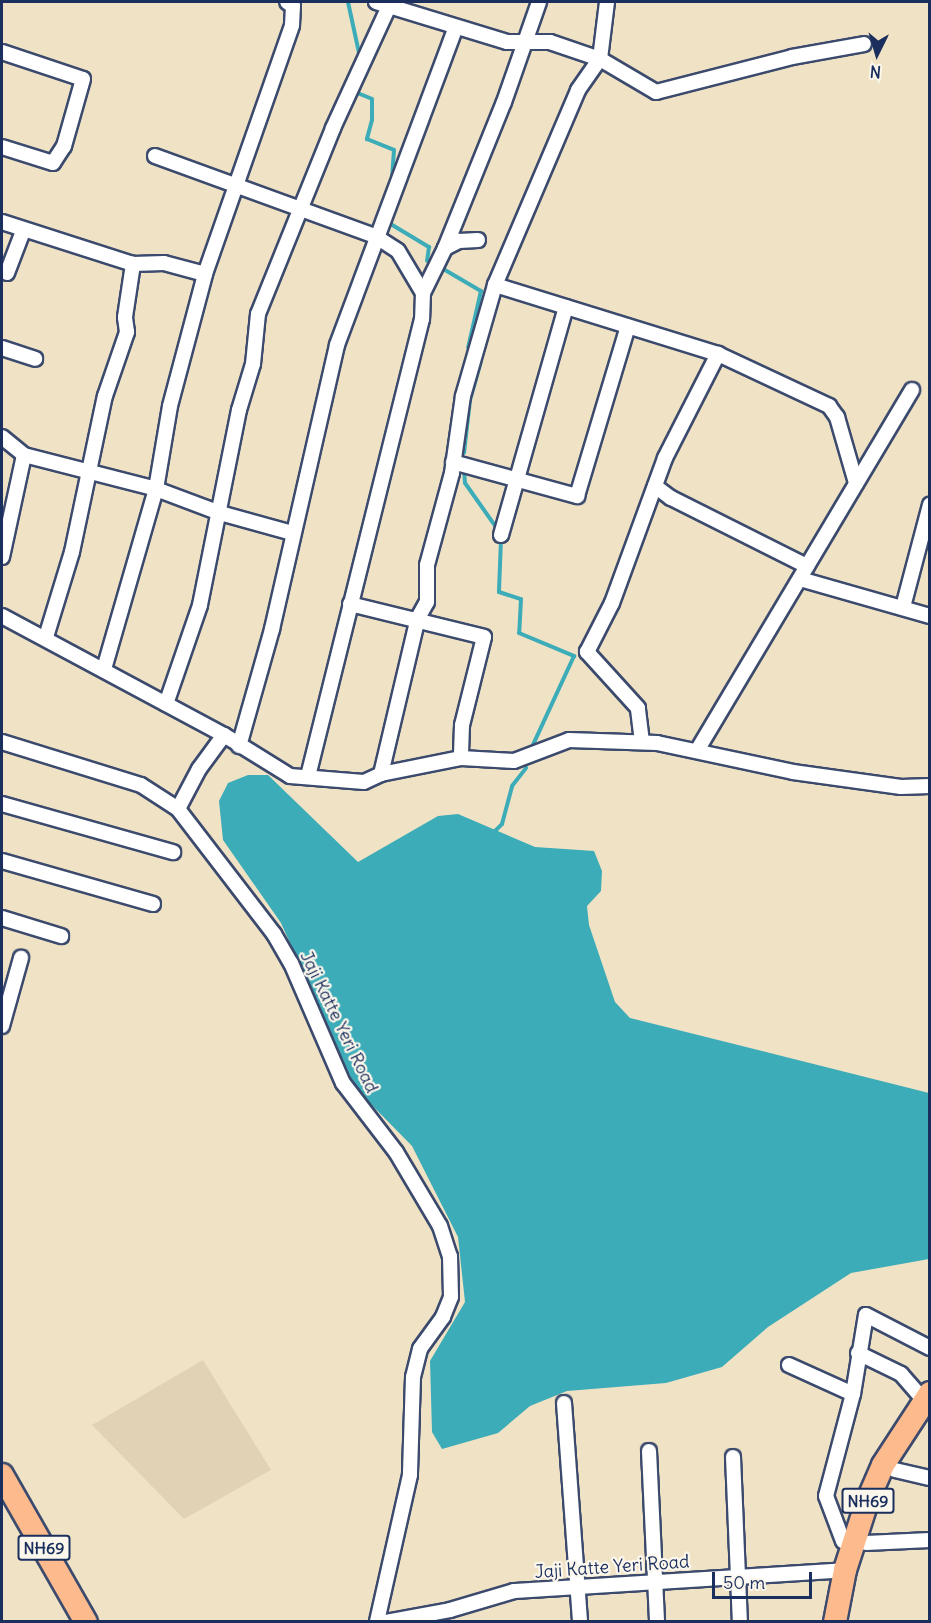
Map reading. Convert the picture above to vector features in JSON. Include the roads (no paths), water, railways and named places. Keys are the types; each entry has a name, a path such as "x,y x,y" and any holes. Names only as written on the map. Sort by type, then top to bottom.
{"highway":[{"name":"NH69","path":"835,1622 845,1570 928,1401"},
{"name":"NH69","path":"849,1622 860,1543 883,1466 928,1401"},
{"name":"NH69","path":"2,1475 86,1622"},
{"name":"NH69","path":"2,1502 70,1622"}],"street":[{"path":"104,669 156,489 170,406 205,274 292,25 293,6 287,2"},
{"path":"308,777 422,319 423,292 445,248 525,42 538,2"},
{"path":"381,774 418,618 427,602 427,565 453,462 463,396 495,285 578,90 600,59 608,2"},
{"path":"166,704 186,637 200,605 239,410 253,364 258,314 382,4 455,29 507,42 550,42 600,59 656,92 792,57 864,44"},
{"path":"239,746 272,629 292,533 337,345 375,236 455,29"},
{"path":"2,52 82,79 64,146 53,163 2,147"},
{"path":"155,156 301,206 375,236 398,251 423,292"},
{"path":"2,222 22,231 133,264 164,263 205,274"},
{"path":"7,273 22,231"},
{"path":"445,248 459,241 478,240"},
{"path":"46,637 72,552 105,396 127,332 125,317 133,264"},
{"path":"495,285 718,354 829,406 837,417 856,483"},
{"path":"501,535 566,307"},
{"path":"453,462 577,496 628,326"},
{"path":"2,348 35,359"},
{"path":"642,742 638,708 587,652 612,603 665,458 718,354"},
{"path":"698,749 912,390"},
{"path":"2,437 24,455 156,489 220,513 292,533"},
{"path":"2,557 6,506 24,455"},
{"path":"655,486 671,498 807,566"},
{"path":"903,607 930,505"},
{"path":"800,579 930,616"},
{"path":"350,604 418,618 484,637 462,725 461,758"},
{"path":"2,616 46,637 224,735 290,776 364,782 381,774 461,758 514,761 569,740 642,742 698,749 718,759 752,761 793,772 901,787 930,786"},
{"path":"178,809 199,769 224,735"},
{"name":"Jaji Katte Yeri Road","path":"2,742 141,785 178,809 274,934 291,963 344,1083 396,1152 431,1205 450,1256 452,1297 443,1317 420,1349 413,1377 410,1475 377,1622"},
{"path":"2,804 173,852"},
{"path":"2,861 153,904"},
{"path":"2,918 61,936"},
{"path":"2,1026 21,958"},
{"path":"930,1348 867,1315 858,1353 853,1394 826,1496 843,1541 860,1543 930,1540"},
{"path":"858,1353 901,1374 928,1401"},
{"path":"789,1365 853,1394"},
{"path":"564,1403 580,1622"},
{"path":"649,1451 657,1622"},
{"path":"733,1457 740,1622"},
{"path":"895,1470 930,1478"},
{"name":"Jaji Katte Yeri Road","path":"386,1622 450,1610 514,1591 845,1570"}],"water":[{"path":"248,775 268,775 358,862 438,816 458,814 535,847 594,851 602,871 601,891 587,906 589,925 615,1002 630,1018 929,1093 929,1259 851,1273 768,1327 722,1367 666,1383 567,1391 530,1406 498,1433 442,1449 432,1432 430,1361 465,1302 458,1237 412,1146 356,1089 281,923 223,840 219,801 228,783"}],"waterway":[{"path":"348,2 359,53"},
{"path":"355,92 372,99 372,120 367,139 394,150 392,176"},
{"path":"389,223 429,247 427,261"},
{"path":"445,270 481,291 468,348"},
{"path":"464,453 470,400 481,361"},
{"path":"464,469 465,483 498,530"},
{"path":"501,539 499,592 521,599 519,633 574,656 531,749"},
{"path":"492,834 502,824 512,786 526,768"}]}
